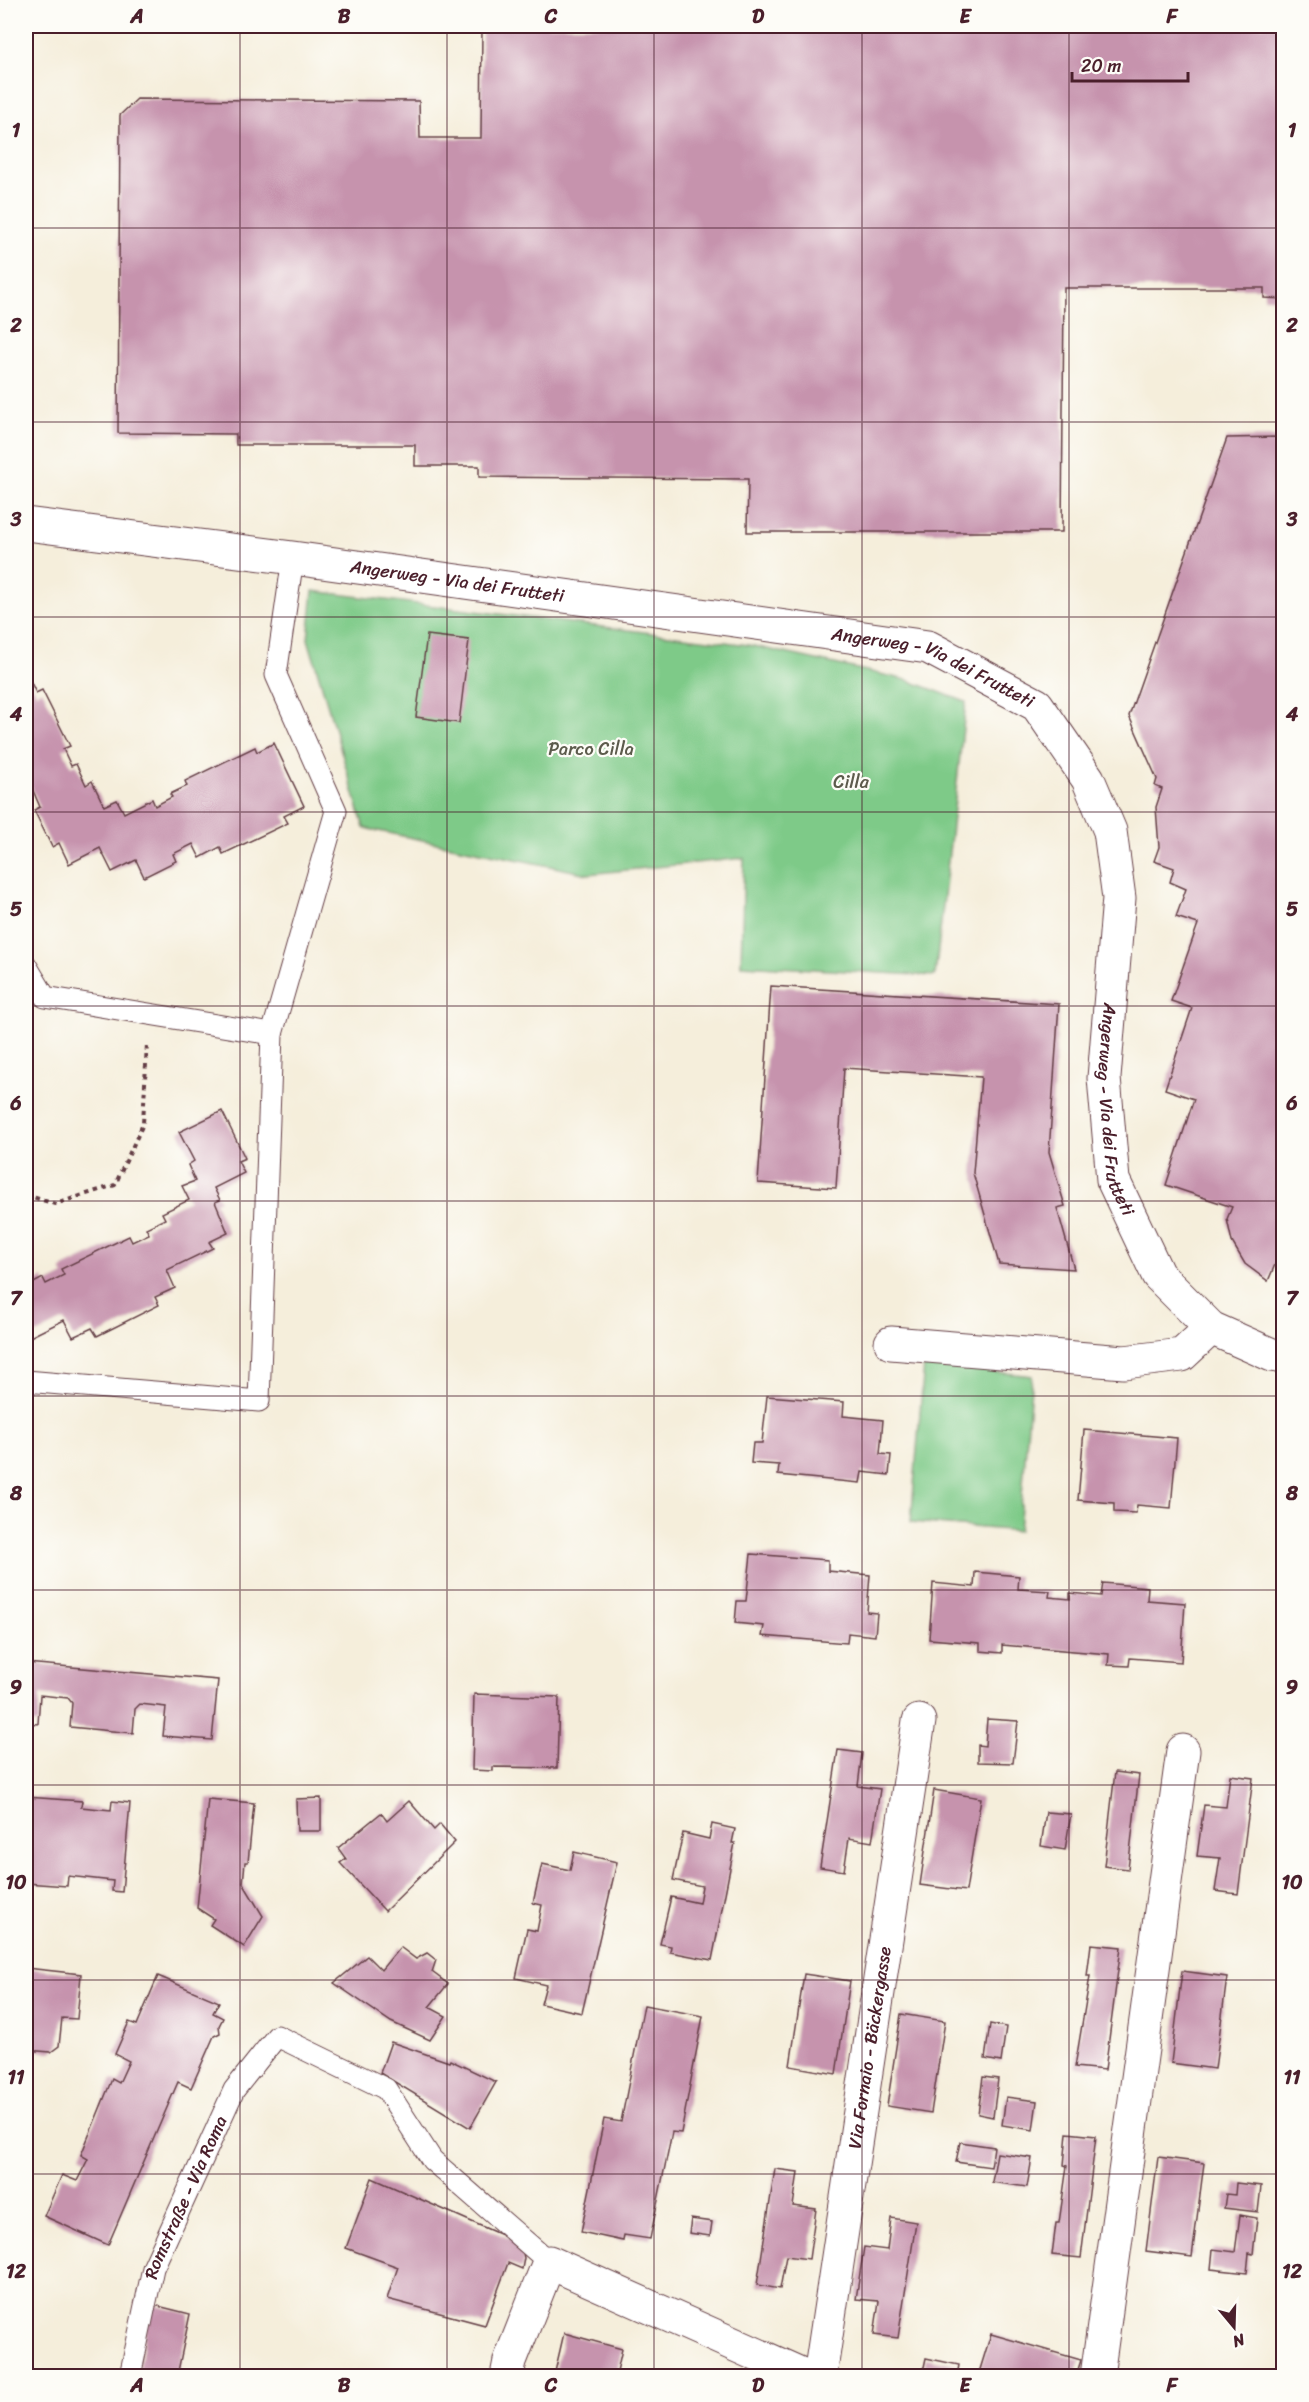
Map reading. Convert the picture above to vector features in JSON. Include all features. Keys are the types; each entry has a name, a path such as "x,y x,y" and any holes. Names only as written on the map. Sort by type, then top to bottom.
{"street":[{"name":"Angerweg - Via dei Frutteti","path":"26,524 293,558 928,647 1037,705 1088,779 1110,831 1119,898 1104,1078 1113,1180 1158,1275 1211,1328 1272,1355 1284,1357"},
{"path":"891,1343 1124,1362 1182,1354 1211,1328"},
{"name":"Via Fornaio - Bäckergasse","path":"820,2376 919,1721"},
{"path":"1097,2376 1183,1751"},
{"path":"507,2376 510,2361 549,2262 805,2376"}],"lane":[{"path":"26,1381 259,1401 272,1034 336,811 276,675 293,558"},
{"path":"26,965 45,998 272,1034"},
{"name":"Romstraße - Via Roma","path":"130,2376 153,2268 234,2090 276,2036 386,2089 432,2160 549,2262"}],"path":[{"path":"26,1195 55,1204 115,1185 143,1124 148,1015"}],"green space":[{"name":"Parco Cilla","path":"313,591 749,645 907,680 966,702 935,976 741,965 744,858 588,874 364,828 308,639"},
{"path":"924,1364 1032,1376 1019,1531 911,1522"}],"building":[{"path":"482,26 1278,26 1278,72 1284,73 1284,299 1264,298 1264,288 1064,288 1062,532 747,532 748,479 479,477 479,466 415,466 415,445 236,445 236,434 118,433 120,115 137,99 419,101 420,138 481,138"},
{"path":"1284,437 1284,1262 1277,1260 1268,1281 1245,1264 1232,1242 1227,1219 1232,1207 1166,1185 1194,1099 1165,1089 1192,1008 1171,1001 1198,924 1176,917 1186,889 1170,882 1174,868 1154,861 1159,847 1156,807 1162,789 1155,786 1157,779 1129,716 1227,438"},
{"path":"427,635 469,640 459,723 416,717"},
{"path":"26,672 36,693 42,690 70,746 63,749 71,766 76,764 86,785 92,781 104,806 117,800 124,813 152,799 155,806 172,797 170,794 187,786 185,781 255,747 257,752 274,743 304,806 284,816 288,823 223,854 220,847 200,858 193,844 173,854 176,861 144,877 136,860 112,872 100,848 69,864 59,843 52,847 34,810 40,807 31,786 26,789"},
{"path":"771,986 1059,1004 1049,1152 1065,1206 1057,1208 1074,1269 999,1264 973,1173 981,1077 844,1068 836,1188 758,1183"},
{"path":"222,1111 245,1158 238,1161 244,1173 214,1188 220,1200 215,1202 228,1233 209,1242 213,1248 167,1270 175,1288 155,1297 159,1305 97,1336 92,1328 73,1337 64,1320 26,1339 26,1287 43,1278 46,1284 64,1275 61,1269 129,1236 132,1242 149,1234 146,1228 165,1219 162,1213 189,1200 182,1186 195,1181 188,1165 194,1161 179,1132"},
{"path":"767,1396 844,1402 843,1416 883,1420 880,1454 891,1455 889,1475 862,1472 860,1483 778,1475 779,1465 751,1463 753,1443 762,1443"},
{"path":"1084,1430 1177,1438 1171,1508 1137,1505 1136,1513 1114,1512 1114,1503 1078,1500"},
{"path":"751,1554 828,1560 828,1571 870,1575 867,1612 877,1613 875,1636 848,1633 847,1643 762,1636 764,1626 735,1623 737,1601 746,1601"},
{"path":"975,1572 1019,1576 1018,1589 1050,1591 1049,1597 1070,1599 1070,1593 1101,1596 1103,1583 1148,1587 1147,1600 1185,1603 1181,1662 1130,1658 1129,1666 1108,1665 1109,1654 1002,1645 1002,1653 980,1651 980,1643 929,1639 933,1583 974,1587"},
{"path":"26,1663 218,1680 212,1740 163,1736 166,1707 140,1704 135,1709 133,1733 70,1727 72,1703 68,1698 40,1695 38,1724 26,1723"},
{"path":"474,1694 559,1697 557,1768 493,1767 493,1771 472,1770"},
{"path":"987,1719 1018,1721 1013,1763 978,1762 978,1745 985,1746"},
{"path":"838,1750 862,1753 858,1786 880,1789 872,1842 849,1838 844,1871 820,1867"},
{"path":"1115,1772 1139,1775 1128,1869 1104,1866"},
{"path":"1230,1775 1253,1778 1238,1894 1215,1891 1220,1858 1197,1856 1204,1805 1226,1807"},
{"path":"934,1790 981,1798 966,1891 920,1885"},
{"path":"26,1797 82,1801 81,1807 111,1810 112,1801 130,1803 122,1892 112,1891 113,1881 68,1876 67,1886 26,1883"},
{"path":"321,1798 321,1831 297,1831 296,1799"},
{"path":"208,1799 254,1803 248,1862 245,1862 243,1883 263,1916 244,1947 210,1925 214,1919 197,1908"},
{"path":"409,1801 434,1830 440,1824 455,1842 385,1911 340,1863 346,1859 338,1848 381,1813 387,1821"},
{"path":"1046,1812 1071,1814 1065,1850 1041,1846"},
{"path":"712,1824 735,1829 732,1843 735,1843 712,1960 670,1952 671,1946 660,1944 671,1897 699,1903 702,1886 673,1880 683,1833 709,1839"},
{"path":"574,1852 617,1862 582,2013 541,2004 546,1985 516,1978 527,1929 537,1931 542,1905 533,1903 542,1864 570,1870"},
{"path":"1091,1944 1121,1947 1105,2070 1075,2067 1090,1976 1087,1976"},
{"path":"400,1947 416,1959 427,1953 436,1960 432,1972 448,1984 429,2007 446,2016 430,2040 391,2022 334,1983 367,1956 381,1970"},
{"path":"26,1968 81,1974 77,2019 62,2018 59,2046 51,2052 26,2050"},
{"path":"1182,1971 1227,1977 1215,2069 1171,2063"},
{"path":"804,1974 850,1981 836,2074 790,2066"},
{"path":"158,1976 219,2002 213,2013 223,2018 219,2026 220,2033 214,2036 191,2088 178,2082 108,2245 44,2216 62,2175 77,2181 88,2159 81,2155 112,2079 119,2083 129,2061 115,2054 129,2022 137,2025"},
{"path":"644,2005 703,2016 681,2133 672,2132 650,2239 624,2235 623,2241 581,2232 604,2119 621,2122"},
{"path":"901,2014 945,2021 931,2113 887,2106"},
{"path":"990,2024 1006,2027 1001,2062 985,2059"},
{"path":"391,2042 449,2062 450,2060 496,2082 470,2128 380,2073"},
{"path":"983,2077 998,2079 993,2117 978,2114"},
{"path":"1006,2097 1037,2101 1033,2130 1002,2125"},
{"path":"1067,2133 1096,2136 1081,2258 1052,2255 1067,2166 1064,2165"},
{"path":"960,2142 994,2147 991,2167 956,2162"},
{"path":"997,2153 1032,2158 1027,2187 992,2182"},
{"path":"1158,2157 1204,2163 1192,2257 1146,2251"},
{"path":"775,2169 798,2172 793,2206 816,2209 809,2259 786,2256 780,2289 757,2285"},
{"path":"372,2178 515,2241 522,2248 524,2258 522,2269 508,2263 485,2325 387,2299 398,2267 346,2248"},
{"path":"1236,2183 1261,2186 1258,2212 1224,2208 1226,2194 1235,2195"},
{"path":"1240,2215 1257,2218 1253,2254 1249,2253 1247,2273 1211,2269 1213,2249 1235,2252"},
{"path":"891,2218 916,2222 898,2338 874,2335 879,2301 856,2299 864,2247 887,2250"},
{"path":"691,2219 712,2222 710,2236 689,2233"},
{"path":"150,2304 190,2314 177,2376 138,2376"},
{"path":"564,2333 622,2349 616,2376 554,2376"},
{"path":"991,2334 1081,2360 1076,2376 978,2376"},
{"path":"926,2358 959,2365 957,2376 922,2376"}],"park label":[{"name":"Cilla","path":"851,782"}]}
